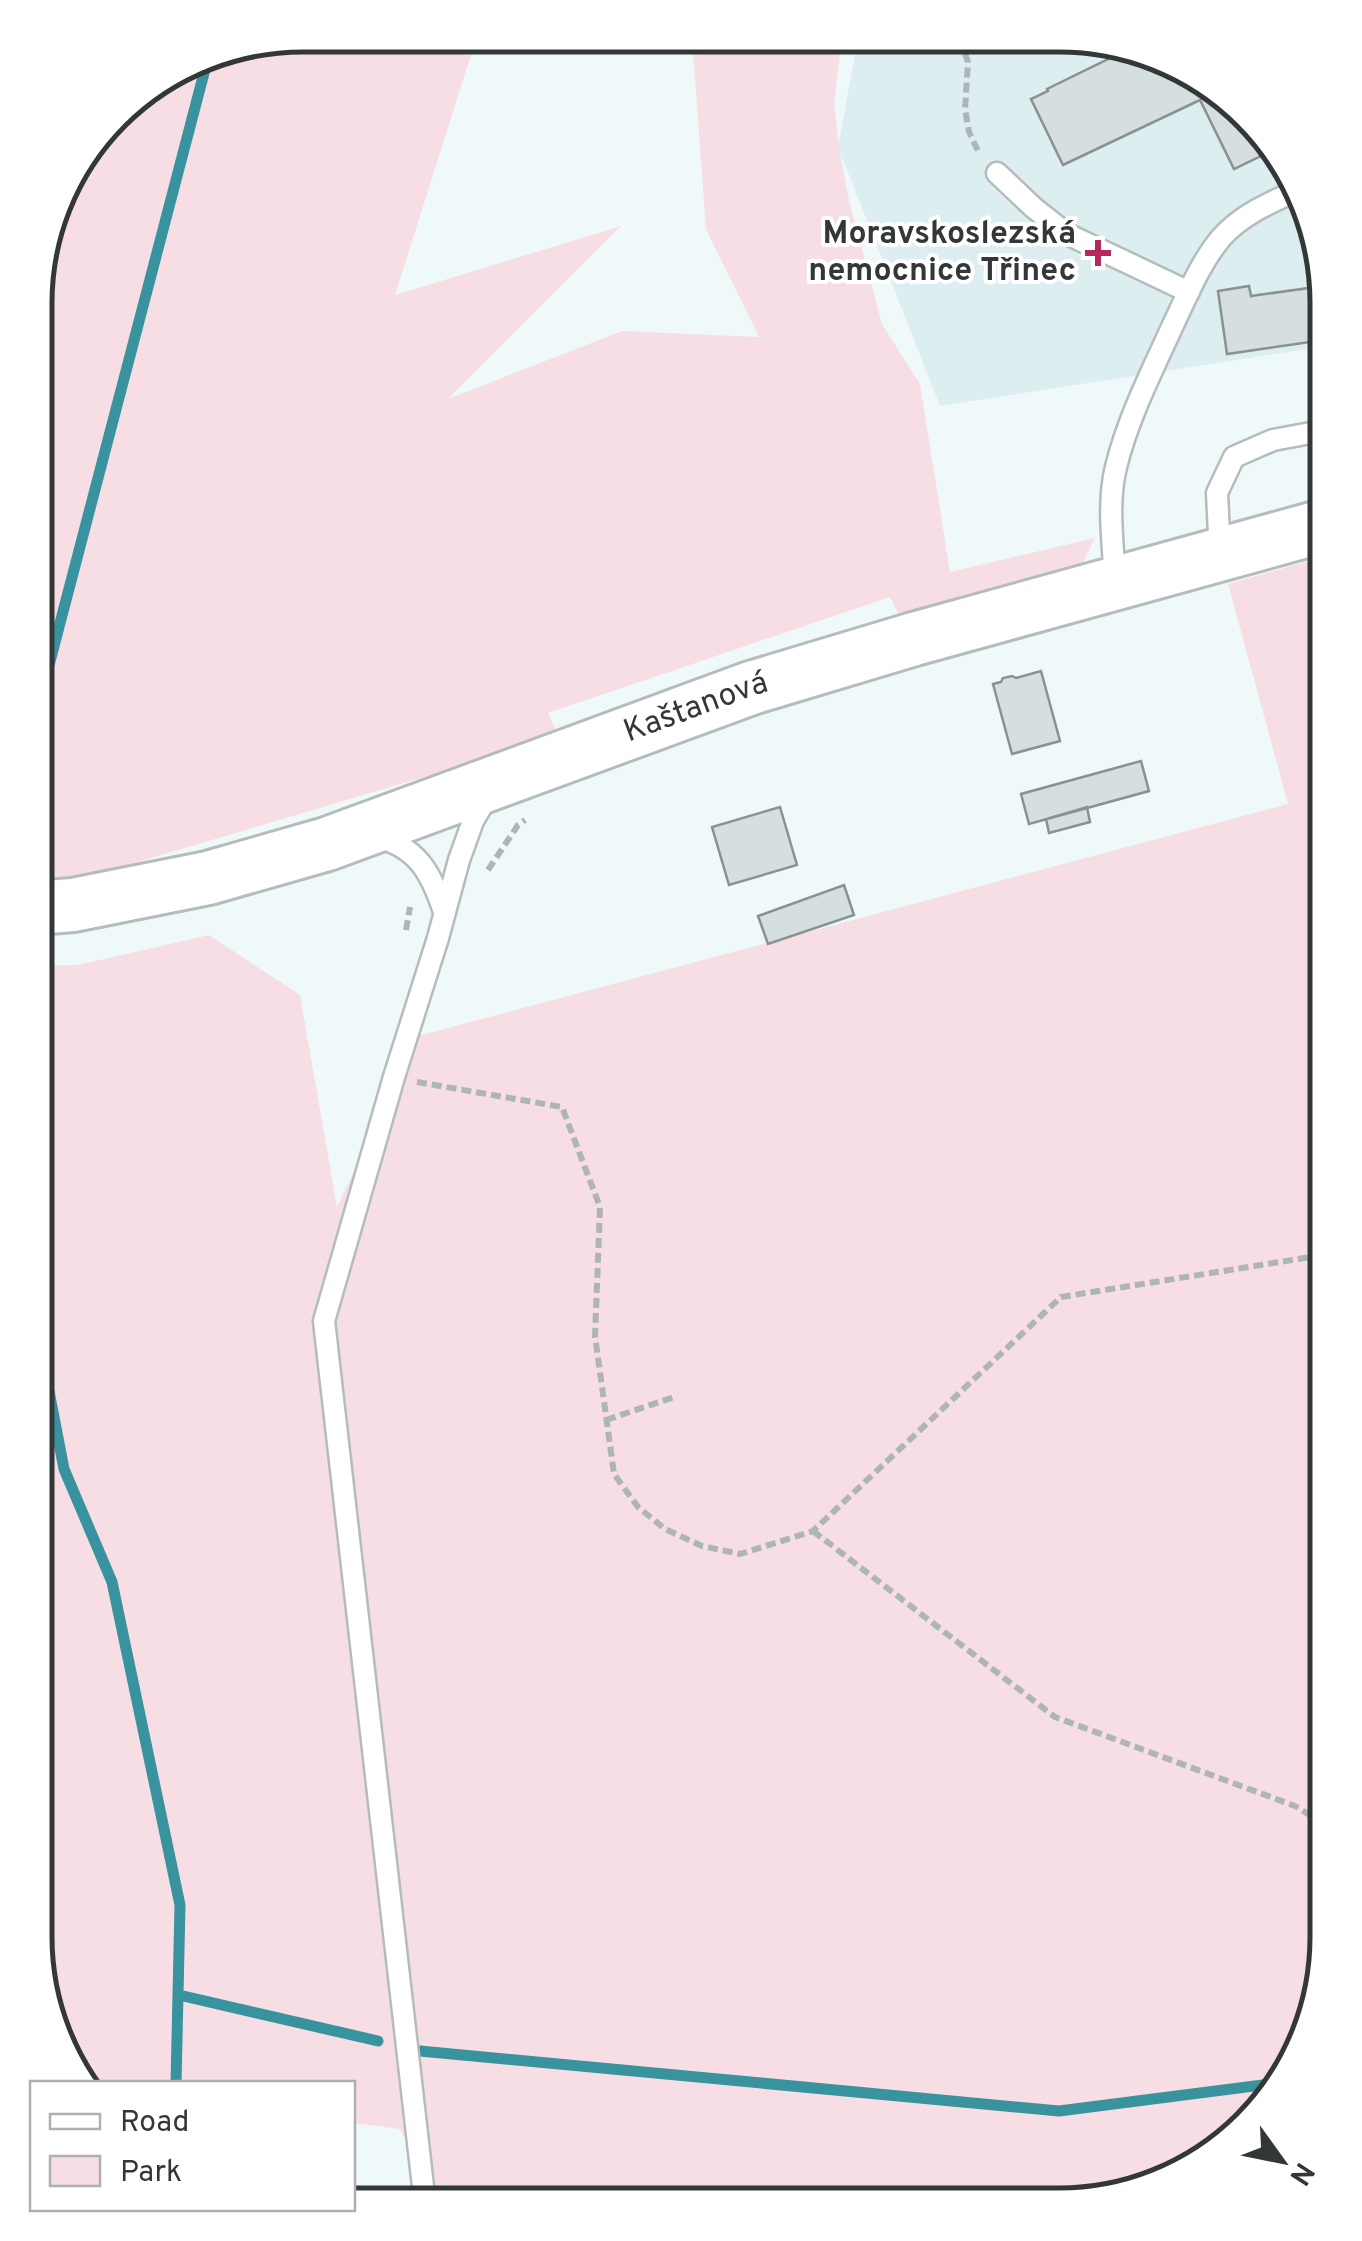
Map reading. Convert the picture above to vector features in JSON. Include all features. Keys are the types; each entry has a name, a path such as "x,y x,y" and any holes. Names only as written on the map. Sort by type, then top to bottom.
{"street":[{"name":"Kaštanová","path":"55,906 208,878 327,844 751,688 914,639 1310,531"}],"lane":[{"path":"997,173 1067,234 1189,292"},
{"path":"1115,584 1111,516 1115,468 1134,414 1204,263 1222,238 1242,220 1285,197"},
{"path":"1220,556 1216,494 1234,457 1274,440 1310,433"},
{"path":"423,2188 324,1322 472,820 493,787 508,776"},
{"path":"358,832 388,839 409,851 430,874 444,914"}],"path":[{"path":"965,52 968,62 968,132 978,152 997,173"},
{"path":"394,1078 562,1107 600,1208 596,1336 614,1474 638,1507 665,1529 702,1546 740,1554 814,1530 1061,1297 1309,1257"},
{"path":"606,1420 677,1396"},
{"path":"814,1530 1055,1717 1295,1806 1309,1815"}],"shaded area":[{"name":"Moravskoslezská nemocnice Třinec","path":"855,52 1058,52 1123,61 1154,72 1211,104 1258,151 1276,178 1305,255 1310,349 940,406 838,147"}],"green space":[{"path":"693,52 840,52 834,103 848,196 882,324 920,384 950,572 1095,538 1081,567 901,619 890,597 548,713 559,737 77,880 52,882 52,304 66,223 86,178 115,138 138,115 178,86 255,57 287,53 472,53 395,295 621,226 448,399 622,331 759,337 706,229"},
{"path":"1310,561 1309,1954 1305,1986 1284,2048 1240,2111 1232,2111 1232,2119 1184,2155 1139,2175 1075,2188 431,2188 400,2129 355,2123 355,2081 98,2081 66,2018 57,1986 52,1937 52,966 78,965 209,935 300,995 337,1207 418,1036 1288,804 1228,584"}],"building":[{"path":"1110,58 1123,61 1184,86 1211,104 1261,156 1234,169 1200,100 1063,165 1031,99"},
{"path":"1249,286 1251,296 1309,288 1310,342 1227,354 1218,291"},
{"path":"1041,671 1060,741 1012,754 993,684 1003,678"},
{"path":"1141,761 1149,791 1029,824 1021,794"},
{"path":"780,807 797,865 729,885 712,827"},
{"path":"1087,807 1090,822 1049,833 1046,819"},
{"path":"844,885 854,915 768,944 758,916"}],"waterway":[{"path":"52,654 204,74"},
{"path":"52,1407 64,1469 112,1582 180,1905 176,2081"},
{"path":"179,1995 378,2041"},
{"path":"420,2051 1059,2111 1261,2085"}],"place":[{"name":"Moravskoslezská nemocnice Třinec","path":"1098,253"}]}
